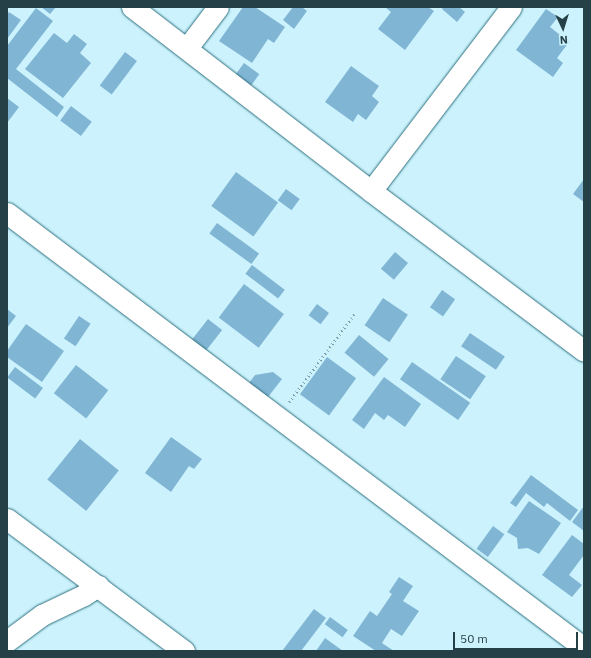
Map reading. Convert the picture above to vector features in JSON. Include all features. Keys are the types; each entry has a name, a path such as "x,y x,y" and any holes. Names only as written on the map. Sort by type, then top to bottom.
{"street":[{"path":"132,7 371,191 584,351"},
{"path":"187,48 218,7"},
{"path":"371,191 511,7"},
{"path":"7,213 584,648"},
{"path":"9,519 184,651"},
{"path":"7,641 42,615 84,595 98,586"}],"path":[{"path":"278,417 355,313"}],"building":[{"path":"41,7 56,7 50,14"},
{"path":"243,7 255,7 285,27 274,43 268,39 252,63 219,41"},
{"path":"293,7 302,7 307,11 294,29 283,20"},
{"path":"385,7 428,7 434,11 405,50 378,29 391,12"},
{"path":"443,7 459,7 465,12 457,22 442,9"},
{"path":"36,8 53,21 16,69 64,107 57,117 7,78 7,46"},
{"path":"546,9 558,17 550,27 569,42 557,58 563,63 553,77 516,50"},
{"path":"9,12 21,20 7,39 7,15"},
{"path":"54,33 67,43 74,34 87,44 80,53 91,63 63,98 25,69"},
{"path":"125,52 137,61 112,95 100,86"},
{"path":"244,63 259,74 251,85 236,74"},
{"path":"351,66 379,86 372,96 379,102 366,120 358,114 353,122 325,102"},
{"path":"7,98 19,107 7,123"},
{"path":"71,106 92,122 81,136 60,120"},
{"path":"236,172 278,203 253,237 211,206"},
{"path":"584,179 584,202 573,194"},
{"path":"286,189 300,199 292,210 278,200"},
{"path":"217,223 259,254 251,264 209,234"},
{"path":"395,252 408,263 394,280 381,269"},
{"path":"252,265 285,290 278,298 245,274"},
{"path":"244,284 284,314 259,348 219,318"},
{"path":"442,290 455,299 443,316 430,307"},
{"path":"383,298 408,315 389,342 365,325"},
{"path":"317,304 329,313 321,324 309,315"},
{"path":"7,309 16,316 7,328"},
{"path":"79,316 91,324 76,346 64,338"},
{"path":"208,319 222,330 206,351 192,339"},
{"path":"26,324 64,351 42,382 7,357 7,351"},
{"path":"470,333 505,356 496,370 461,346"},
{"path":"359,335 389,359 374,377 345,353"},
{"path":"456,356 486,376 470,399 440,379"},
{"path":"327,357 356,378 329,415 300,394"},
{"path":"412,362 470,403 458,420 400,379"},
{"path":"76,365 108,390 86,419 54,393"},
{"path":"15,367 43,388 35,398 7,377"},
{"path":"273,372 282,379 268,397 249,383 255,375"},
{"path":"384,377 421,404 405,427 388,415 384,420 375,413 364,429 352,420"},
{"path":"171,437 202,459 194,469 189,466 171,492 145,473"},
{"path":"80,439 119,470 86,511 47,479"},
{"path":"531,475 578,510 570,521 547,503 544,507 526,493 516,507 510,503"},
{"path":"529,501 561,523 539,554 528,548 518,549 517,538 507,532"},
{"path":"584,506 584,531 572,522"},
{"path":"493,526 504,534 488,557 477,549"},
{"path":"572,535 584,544 584,555 569,575 582,585 572,597 542,575"},
{"path":"399,577 413,586 403,601 419,611 402,636 391,629 382,643 394,651 376,651 353,636 370,611 377,616 392,594 389,592"},
{"path":"314,609 326,618 301,651 282,651"},
{"path":"330,617 348,630 343,637 325,624"},
{"path":"325,638 343,651 316,651"}]}
